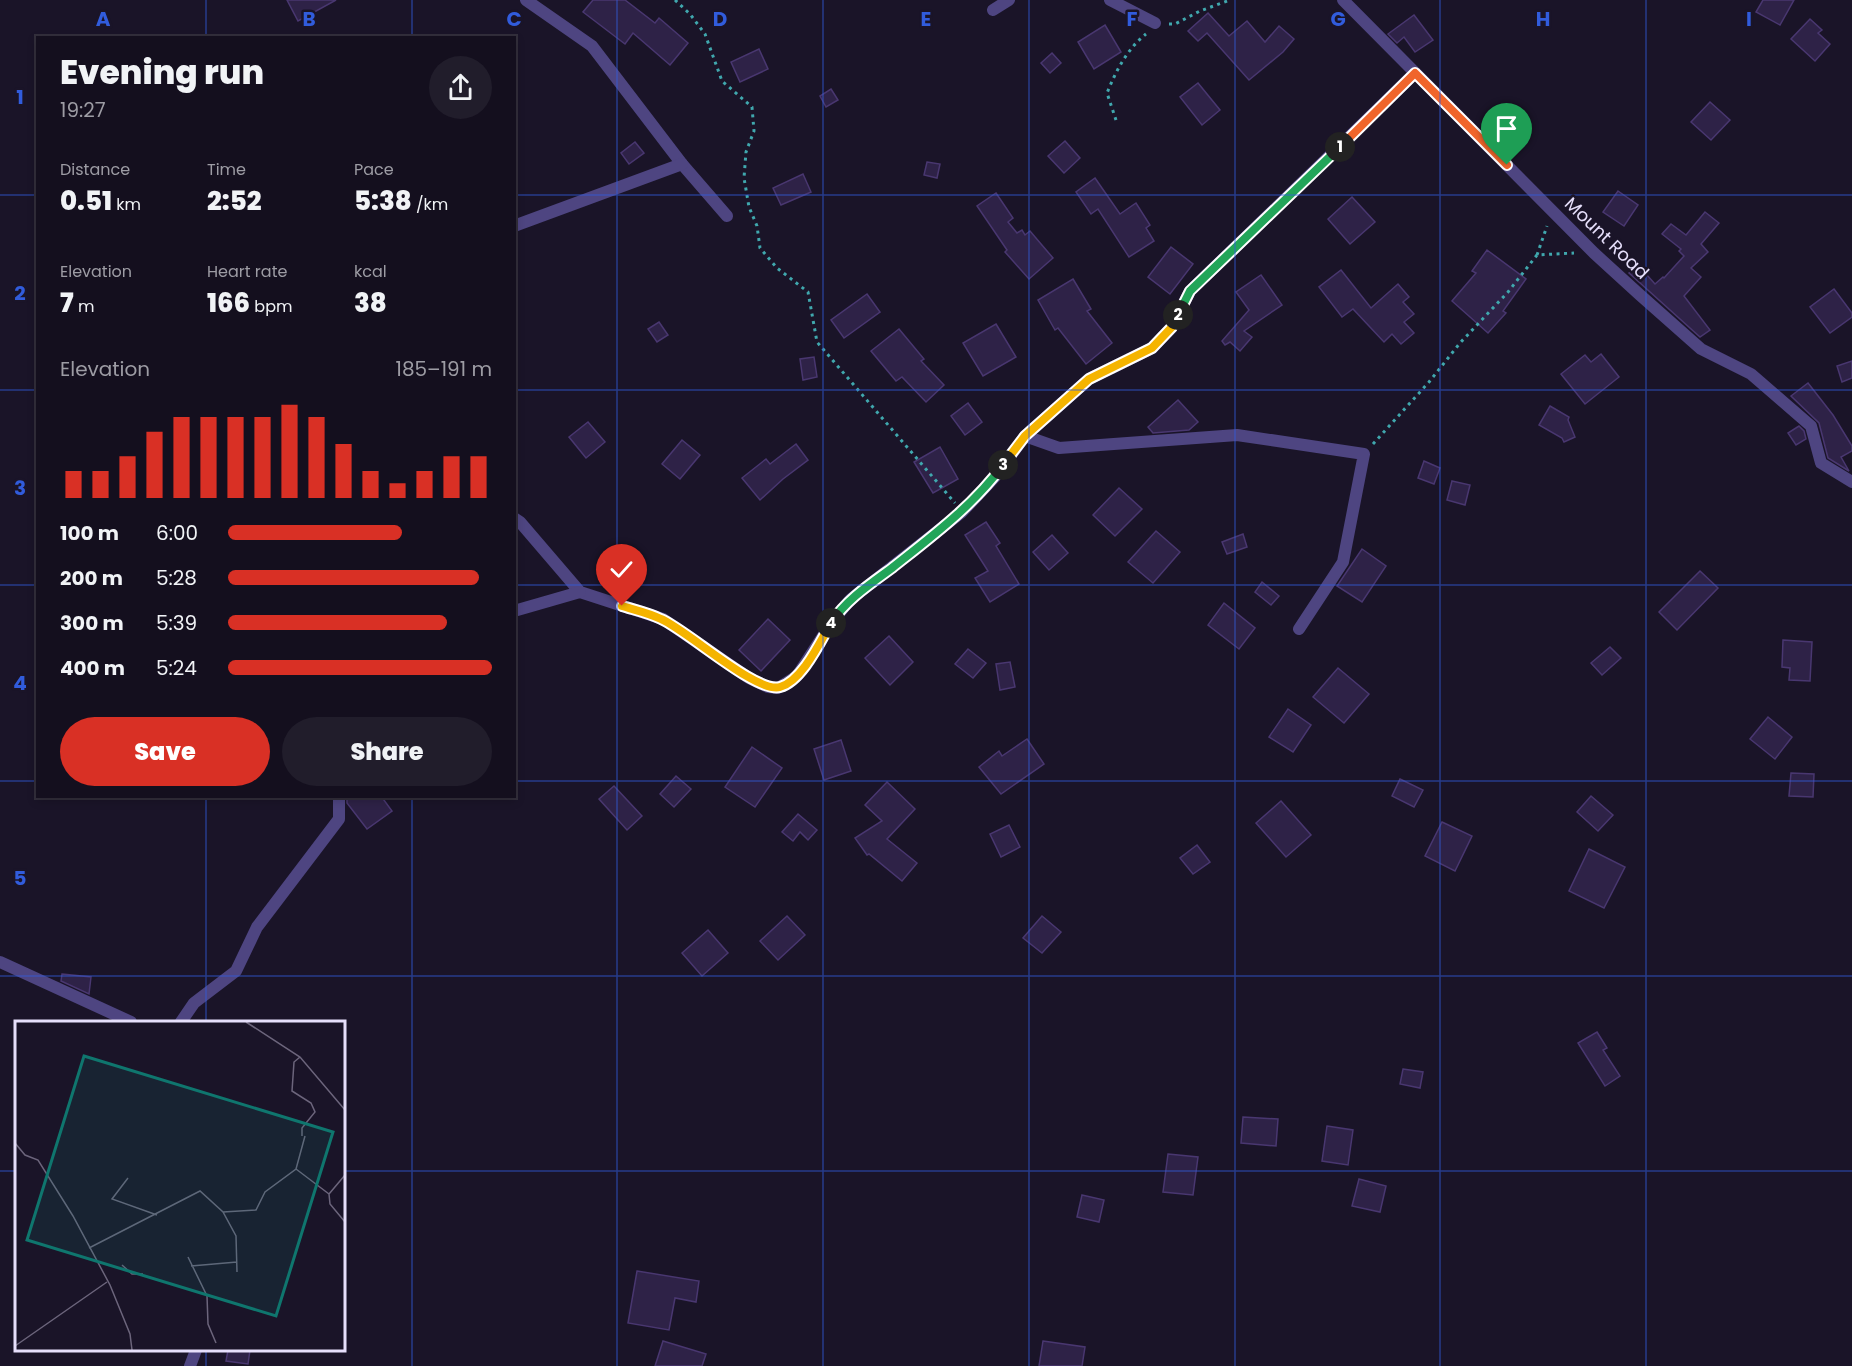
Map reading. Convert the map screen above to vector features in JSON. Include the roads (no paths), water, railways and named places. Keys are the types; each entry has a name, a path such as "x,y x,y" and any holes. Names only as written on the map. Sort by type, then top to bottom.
{"street":[{"path":"526,0 592,46 682,164 727,216"},
{"path":"993,10 1009,0"},
{"path":"1110,0 1155,23"},
{"name":"Mount Road","path":"1343,0 1594,253 1701,349 1751,374 1811,426 1821,463 1852,482"},
{"path":"516,519 580,592 663,619 749,678 768,687 778,688 796,676 834,619 851,599 962,512 995,477 1025,436 1089,379 1152,348 1172,327 1190,291 1415,73"},
{"path":"516,225 682,164"},
{"path":"1025,436 1059,448 1237,435 1364,454 1343,562 1299,629"},
{"path":"516,610 580,592"},
{"path":"183,1021 194,1003 236,971 256,927 339,819 339,798"},
{"path":"0,962 127,1021"},
{"path":"190,1366 195,1351"}]}
